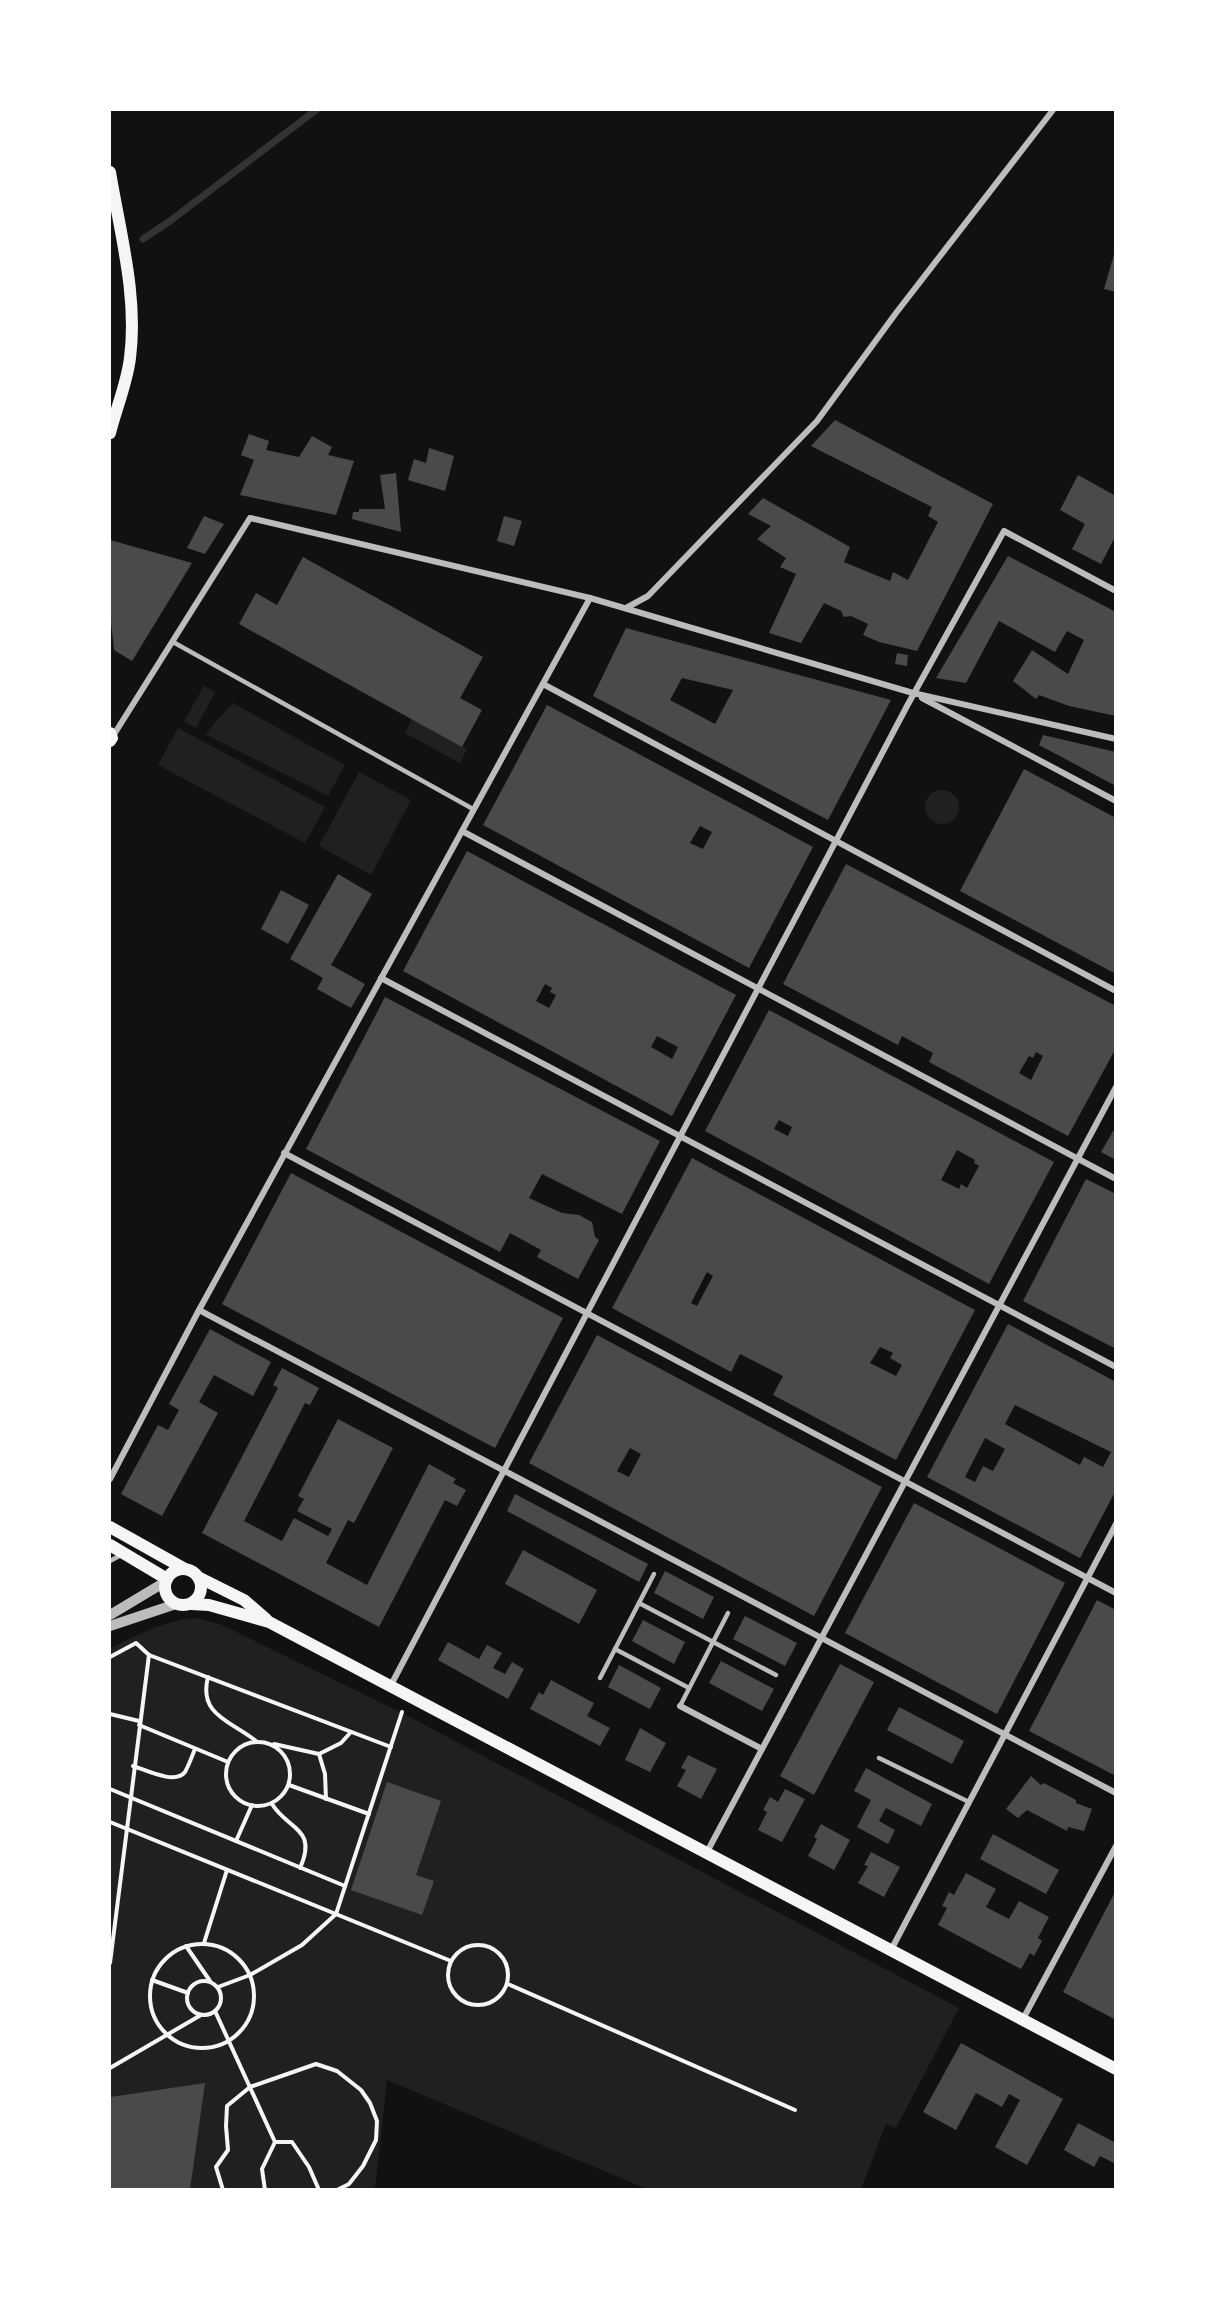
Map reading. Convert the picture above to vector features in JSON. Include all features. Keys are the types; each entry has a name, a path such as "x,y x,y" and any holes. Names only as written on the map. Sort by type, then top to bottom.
{"main road":[{"path":"110,172 131,291 133,327 130,361 110,433"},
{"path":"110,1527 198,1577 244,1600 269,1622"},
{"path":"110,1545 166,1581"},
{"path":"185,1569 171,1573 166,1581 165,1591 168,1599 176,1605 191,1604 231,1610 269,1622 1116,2069"},
{"path":"191,1604 200,1593 201,1585 198,1577"}],"street":[{"path":"626,608 648,596 816,421 1053,110"},
{"path":"110,737 250,518 591,598 913,693 1116,739"},
{"path":"391,1685 913,693 1004,531 1116,591"},
{"path":"110,1479 199,1310 591,598"},
{"path":"543,684 1116,991"},
{"path":"913,693 1116,801"},
{"path":"462,831 1116,1179"},
{"path":"381,978 1116,1367"},
{"path":"707,1852 1116,1087"},
{"path":"285,1153 1116,1593"},
{"path":"199,1310 1116,1794"},
{"path":"891,1950 1116,1524"},
{"path":"110,1615 166,1581"},
{"path":"110,1626 176,1605"},
{"path":"680,1706 762,1749"},
{"path":"1023,2019 1116,1846"}],"lane":[{"path":"172,642 473,809"},
{"path":"110,1561 123,1553"},
{"path":"600,1678 654,1574"},
{"path":"639,1603 776,1675"},
{"path":"680,1706 728,1613"},
{"path":"615,1649 689,1688"},
{"path":"879,1758 969,1802"}],"path":[{"path":"110,1657 136,1643 149,1655 391,1747"},
{"path":"110,1963 149,1655"},
{"path":"208,1677 205,1690 207,1703 221,1718 240,1728 257,1741"},
{"path":"110,1714 139,1723 228,1762"},
{"path":"218,1987 250,1975 302,1945 336,1914 399,1721"},
{"path":"269,1743 280,1750 288,1760 291,1773 289,1785 282,1796 272,1804 260,1807 236,1798 228,1788 226,1775 228,1762 234,1752 244,1744 257,1741 269,1743 319,1754 341,1743 351,1732"},
{"path":"134,1766 172,1777 179,1776 184,1773 195,1749"},
{"path":"319,1754 325,1774 326,1798"},
{"path":"289,1785 369,1814"},
{"path":"110,1789 345,1886"},
{"path":"272,1804 277,1812 298,1828 304,1840 307,1854 300,1868"},
{"path":"236,1841 252,1805"},
{"path":"110,1822 451,1961"},
{"path":"204,1943 227,1870"},
{"path":"204,1943 223,1948 239,1959 250,1975 254,1993 252,2012 243,2028 229,2040 214,2046 197,2048 181,2044 167,2035 152,2010 150,1995 152,1980 159,1965 171,1953 186,1946 204,1943"},
{"path":"475,1944 490,1946 502,1955 509,1969 508,1984 499,1998 484,2006 467,2004 453,1994 447,1978 451,1961 461,1950 475,1944"},
{"path":"186,1946 210,1981 218,1987 221,1995 220,2004 215,2011 208,2015 201,2015 192,2011 188,2003 188,1993 192,1985 200,1981 210,1981"},
{"path":"152,1980 188,1993"},
{"path":"508,1984 795,2110"},
{"path":"215,2011 275,2142"},
{"path":"110,2068 201,2015"},
{"path":"223,2190 216,2167 228,2150 227,2106 250,2087 316,2064 337,2071 361,2090 370,2103 377,2121 376,2140 363,2166 349,2184 337,2190"},
{"path":"265,2190 262,2169 275,2142"},
{"path":"275,2142 292,2142 309,2167 319,2190"}],"shaded area":[{"path":"204,686 215,692 196,728 184,721"},
{"path":"233,703 345,765 328,796 205,734"},
{"path":"412,719 467,749 460,763 405,733"},
{"path":"178,728 325,807 305,843 158,765"},
{"path":"359,772 411,800 371,875 319,846"},
{"path":"942,790 954,795 959,807 954,819 942,824 930,819 925,807 930,795"},
{"path":"195,1618 220,1624 402,1713 959,2008 896,2128 886,2124 861,2189 647,2189 387,2080 375,2189 190,2189 204,2084 110,2097 110,1649 161,1625"}],"building":[{"path":"1116,251 1116,292 1104,289"},
{"path":"835,420 993,504 917,651 879,642 863,635 868,624 851,616 844,617 841,611 824,603 801,643 769,633 796,574 780,567 786,558 757,539 771,526 748,514 763,498 850,547 844,562 890,581 893,572 908,580 938,522 928,516 932,507 811,446"},
{"path":"249,434 269,441 266,450 299,457 312,436 332,447 328,455 354,461 336,515 240,495 254,460 241,455"},
{"path":"429,448 454,456 445,491 408,480 414,459 426,463"},
{"path":"396,473 401,532 352,519 353,512 359,512 359,509 385,509 380,475"},
{"path":"1078,475 1116,496 1116,540 1114,539 1101,564 1072,549 1085,524 1060,510"},
{"path":"204,516 224,524 205,554 187,548"},
{"path":"504,516 522,521 514,546 497,541"},
{"path":"110,540 192,563 132,661 114,650 110,613"},
{"path":"1008,556 1116,612 1116,716 1069,706 1039,695 1036,699 1013,681 1032,650 1068,674 1084,640 1067,631 1055,652 999,621 966,683 936,678"},
{"path":"303,557 483,657 460,698 482,710 462,747 239,624 256,593 277,605"},
{"path":"626,628 891,700 828,820 593,696","holes":["682,678 733,690 715,724 670,700"]},
{"path":"897,653 908,655 907,666 895,664"},
{"path":"547,705 813,847 749,968 483,825","holes":["700,826 712,832 703,849 690,843"]},
{"path":"1043,735 1116,752 1116,786 1039,745"},
{"path":"1024,769 1116,818 1116,974 960,891"},
{"path":"467,851 736,995 672,1116 403,971","holes":["545,984 552,988 550,992 556,995 549,1008 536,1001","657,1036 678,1047 672,1059 651,1047"]},
{"path":"846,864 1116,1006 1116,1048 1068,1136 929,1062 933,1053 902,1036 898,1045 783,984","holes":["1036,1052 1043,1056 1031,1080 1019,1073 1029,1056 1033,1058"]},
{"path":"338,874 372,894 331,965 365,984 351,1008 317,989 323,978 290,959"},
{"path":"281,890 309,905 288,944 261,929"},
{"path":"385,997 660,1141 622,1214 542,1174 529,1198 562,1213 579,1215 592,1222 595,1237 599,1240 578,1279 537,1257 541,1250 510,1233 500,1252 306,1149"},
{"path":"769,1010 1054,1162 989,1284 705,1131","holes":["779,1120 792,1127 788,1136 774,1129","957,1150 975,1160 974,1163 979,1166 967,1188 961,1184 959,1189 941,1180"]},
{"path":"1116,1126 1116,1160 1101,1152"},
{"path":"692,1158 975,1310 896,1460 773,1395 783,1376 740,1354 731,1372 612,1308","holes":["707,1272 713,1276 697,1306 691,1303","880,1347 893,1353 890,1358 902,1365 896,1376 870,1363"]},
{"path":"291,1173 563,1318 495,1448 222,1304"},
{"path":"1086,1179 1116,1194 1116,1349 1023,1301"},
{"path":"1008,1324 1116,1382 1116,1490 1080,1558 927,1477","holes":["1015,1405 1111,1452 1103,1467 1084,1457 1080,1465 1005,1424","985,1438 1005,1449 993,1471 983,1466 975,1482 965,1477"]},
{"path":"210,1329 271,1362 253,1396 214,1375 199,1402 218,1413 162,1516 121,1494 158,1425 168,1430 179,1410 169,1404"},
{"path":"597,1335 882,1487 814,1616 529,1463","holes":["630,1448 641,1454 629,1477 617,1471"]},
{"path":"282,1368 319,1388 310,1405 305,1403 244,1521 282,1541 294,1518 328,1536 332,1529 297,1511 304,1499 298,1496 338,1419 393,1448 354,1523 348,1520 326,1563 367,1585 429,1464 456,1479 453,1483 466,1490 457,1506 445,1500 379,1627 202,1533 278,1388 273,1385"},
{"path":"515,1494 648,1564 639,1582 507,1511"},
{"path":"914,1503 1065,1583 997,1714 845,1633"},
{"path":"523,1550 597,1590 579,1624 505,1584"},
{"path":"665,1571 714,1597 703,1619 654,1593"},
{"path":"1097,1600 1116,1610 1116,1776 1029,1731"},
{"path":"745,1616 797,1643 785,1666 733,1639"},
{"path":"643,1620 685,1642 674,1664 632,1641"},
{"path":"448,1642 479,1659 487,1645 502,1653 493,1668 505,1674 512,1662 524,1669 508,1699 438,1660"},
{"path":"721,1661 774,1689 762,1711 709,1683"},
{"path":"840,1664 874,1682 814,1795 780,1776"},
{"path":"619,1665 661,1688 650,1709 608,1687"},
{"path":"551,1680 594,1703 587,1716 610,1728 600,1746 530,1709 539,1692 543,1695"},
{"path":"899,1707 964,1741 952,1764 887,1730"},
{"path":"640,1728 666,1743 650,1772 625,1760"},
{"path":"688,1755 717,1769 701,1799 677,1786 686,1770 681,1768"},
{"path":"866,1768 932,1804 921,1826 886,1808 879,1821 895,1830 888,1844 857,1827 871,1800 854,1791"},
{"path":"1031,1776 1041,1785 1044,1783 1076,1800 1076,1803 1092,1809 1084,1831 1068,1827 1067,1831 1027,1810 1018,1818 1006,1809"},
{"path":"387,1782 441,1801 416,1875 434,1881 422,1915 351,1890"},
{"path":"785,1789 805,1799 782,1842 758,1830 767,1812 763,1810 770,1797 778,1802"},
{"path":"821,1824 850,1840 834,1870 808,1856 817,1839 814,1837"},
{"path":"993,1834 1059,1870 1046,1894 980,1859"},
{"path":"871,1852 900,1867 884,1897 858,1883 868,1866 864,1865"},
{"path":"966,1873 996,1889 986,1907 1009,1919 1019,1901 1049,1917 1038,1938 1042,1941 1034,1956 1030,1953 1021,1969 938,1925 947,1908 942,1906 949,1892 954,1895"},
{"path":"1116,1890 1116,2020 1063,1992"},
{"path":"961,2043 1063,2099 1027,2165 995,2147 1020,2100 1009,2094 1002,2107 976,2093 956,2130 923,2112"},
{"path":"205,2083 190,2190 110,2190 110,2097"},
{"path":"1078,2123 1116,2143 1114,2163 1100,2156 1094,2167 1064,2150"}],"waterway":[{"path":"143,239 316,110"}]}
